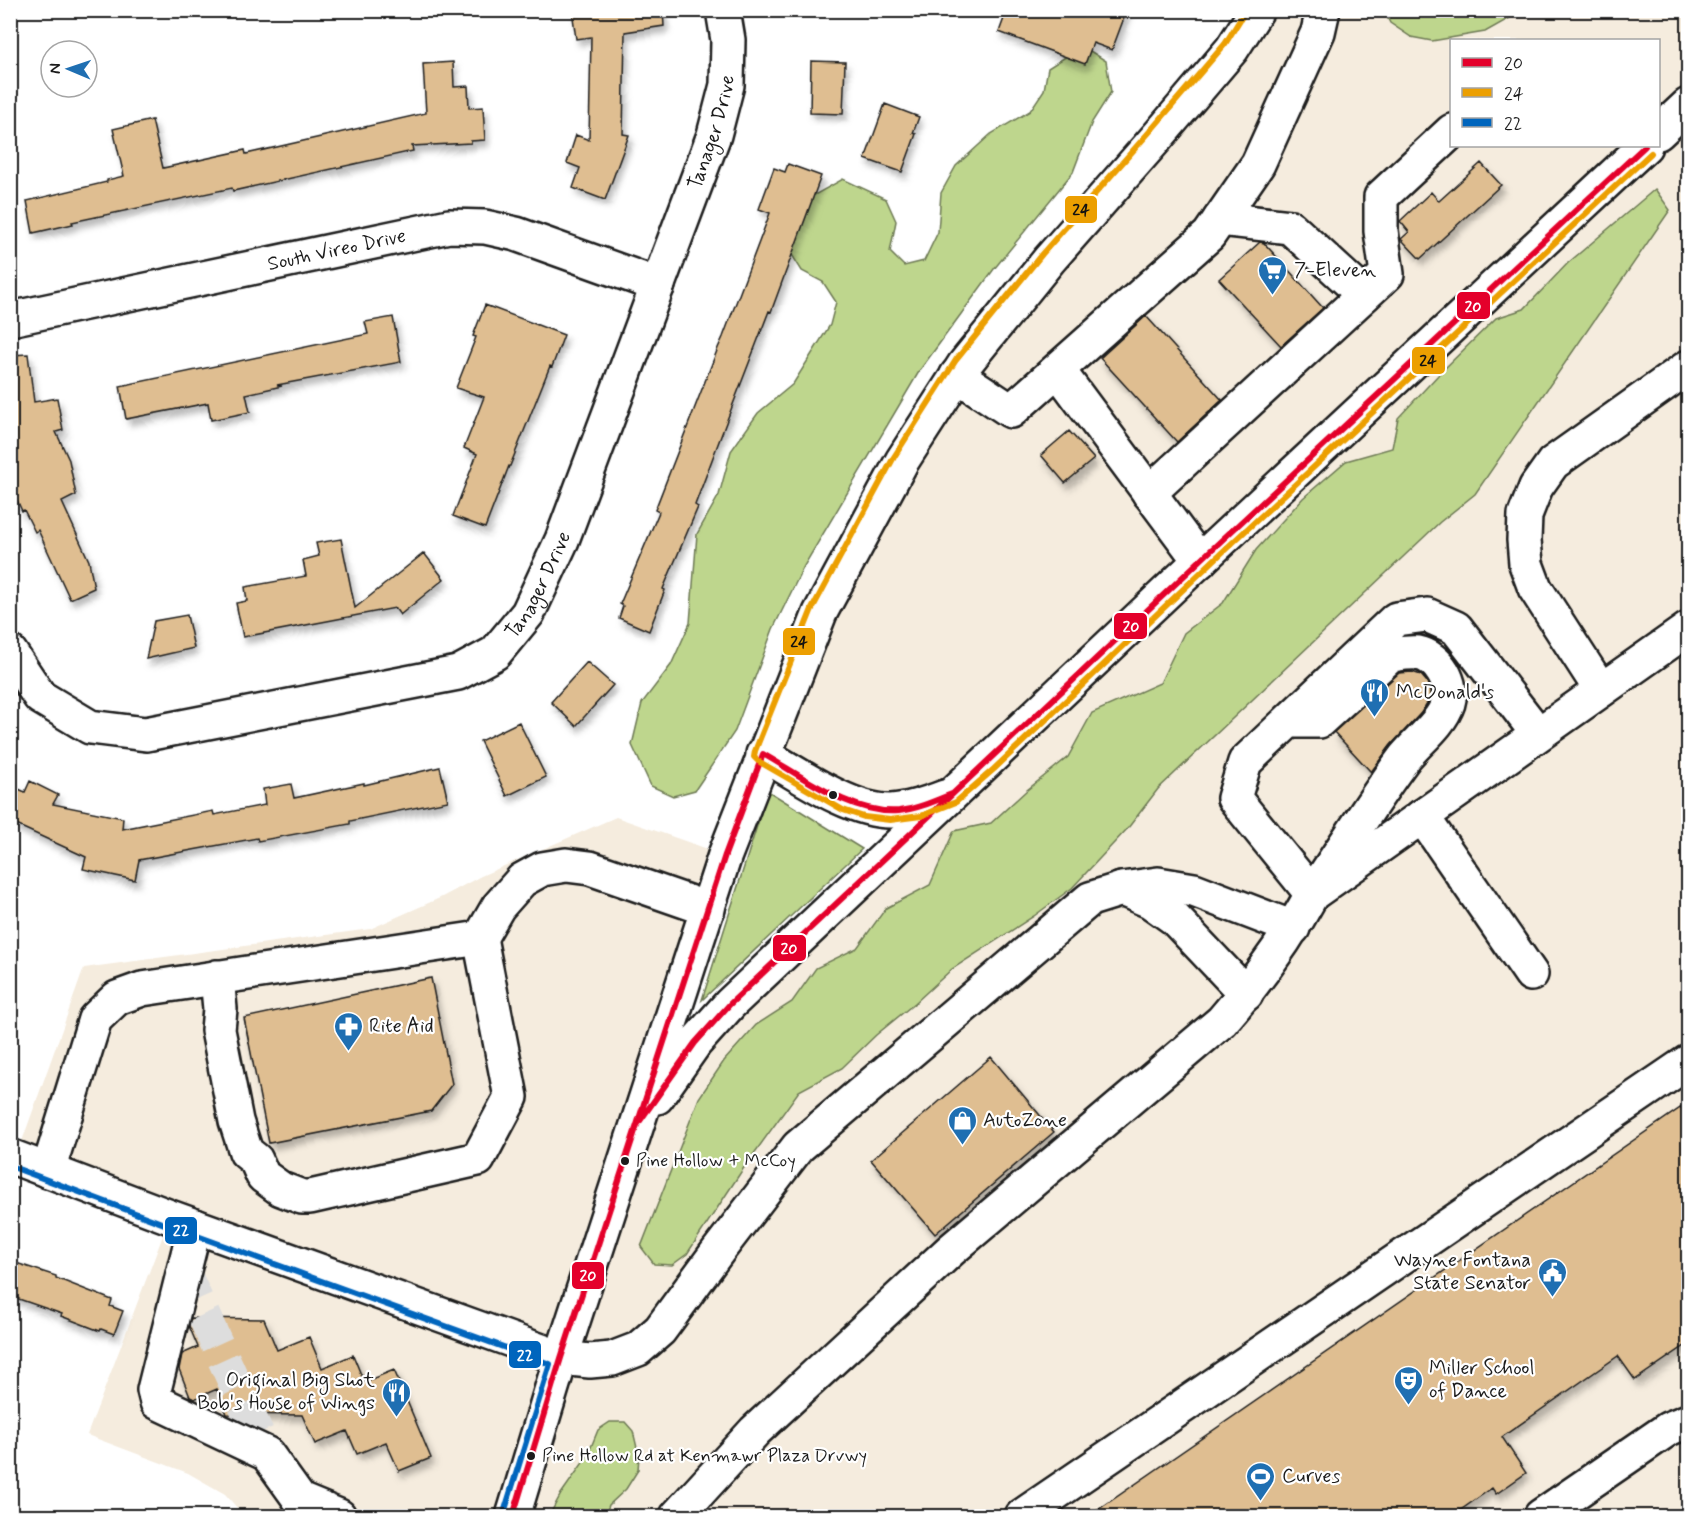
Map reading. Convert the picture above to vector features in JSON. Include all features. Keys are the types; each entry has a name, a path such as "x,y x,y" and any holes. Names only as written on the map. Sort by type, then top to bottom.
{"street":[{"name":"Tanager Drive","path":"10,651 40,697 90,727 146,734 458,673 495,653 528,613 562,540 714,135 727,85 728,40 723,10"},
{"path":"513,1516 561,1358 725,855 820,613 902,461 957,375 1049,260 1232,49 1257,10"},
{"path":"957,375 1011,411 1209,235 1258,164 1318,32 1323,10"},
{"path":"1660,132 1689,105"},
{"path":"1149,493 1387,274 1381,231 1381,197 1450,133"},
{"path":"637,1125 695,1042 730,1004 1644,147"},
{"path":"1220,219 1290,227 1364,295"},
{"name":"South Vireo Drive","path":"10,319 449,226 485,227 516,234 658,285"},
{"path":"1601,690 1535,588 1526,564 1524,540 1526,515 1536,487 1553,462 1689,367"},
{"path":"1058,370 1200,561"},
{"path":"1312,894 1234,798 1245,762 1396,619 1427,615 1456,628 1539,734"},
{"path":"1312,894 1689,629"},
{"path":"677,1516 755,1431 951,1250 1222,1021 1280,949 1312,894 1406,756 1442,714 1448,703 1450,692 1448,683 1437,664 1426,656 1411,653 1391,655 1319,721 1289,721"},
{"path":"764,754 847,802 866,808 890,811 919,807 952,794"},
{"path":"1422,816 1531,974"},
{"path":"217,977 220,1009 218,1030 236,1121 246,1152 256,1160 263,1176 281,1189 302,1197 310,1197 478,1159 511,1097 480,938 498,907 522,880 542,869 566,865 590,868 708,909"},
{"path":"10,1156 195,1226 561,1358 590,1361 612,1359 638,1349 660,1330 798,1147 1090,899 1122,889 1158,884 1194,890 1293,928"},
{"path":"1122,889 1150,902 1174,918 1246,994"},
{"path":"48,1171 95,1019 117,998 142,989 480,938"},
{"path":"1022,1516 1689,1062"},
{"path":"195,1226 154,1390 157,1402 267,1454 300,1500 339,1516"},
{"path":"1541,1516 1668,1429 1689,1421"}],"shaded area":[{"path":"1501,10 1510,17 1517,10 1688,11 1688,1516 244,1516 225,1494 188,1473 87,1435 170,1217 16,1158 84,968 370,929 442,897 481,876 616,817 725,855 638,1122 950,795 890,811 763,754 902,461 1257,11"}],"green space":[{"path":"1384,11 1517,11 1510,18 1485,32 1432,41 1411,37 1390,23"},
{"path":"1090,51 1106,61 1111,92 1092,122 1073,172 994,269 920,370 804,566 773,629 735,731 695,790 673,796 651,786 632,745 642,703 671,665 690,623 697,534 719,495 731,451 758,413 793,384 830,325 836,302 823,282 802,271 789,250 800,203 843,179 886,199 896,221 890,252 904,266 924,261 938,232 941,193 956,166 991,134 1030,111 1044,90 1048,68 1067,56"},
{"path":"1655,189 1670,210 1475,494 1440,522 1158,789 1128,828 1072,888 1034,916 952,969 842,1068 799,1091 743,1169 687,1254 672,1265 654,1264 641,1247 699,1098 724,1061 756,1025 792,1002 816,968 857,948 886,908 930,885 954,831 991,823 1068,757 1092,713 1160,683 1184,633 1223,603 1256,550 1303,498 1346,461 1392,448 1398,418 1440,373 1496,318 1524,309 1568,263"},
{"path":"768,791 862,849 702,1000"},
{"path":"610,1422 625,1422 633,1431 639,1456 638,1470 626,1489 609,1505 605,1516 549,1516 561,1494 587,1457 598,1430"}],"building":[{"path":"572,10 663,10 664,26 625,32 623,134 629,135 605,200 573,188 580,168 567,163 576,135 589,140 591,37 576,39"},
{"path":"1007,10 1127,10 1112,50 1093,43 1085,64 999,32"},
{"path":"811,61 845,62 843,114 810,113"},
{"path":"453,62 454,87 468,86 469,108 483,107 485,140 471,141 471,143 412,146 413,151 233,191 232,188 72,222 73,224 33,233 27,201 124,176 113,129 152,120 163,168 245,150 246,154 426,113 423,64"},
{"path":"885,104 919,117 913,133 916,134 902,172 865,159"},
{"path":"1481,163 1501,185 1420,259 1401,239 1409,232 1400,221 1431,192 1439,201"},
{"path":"788,164 821,176 771,312 769,311 695,505 698,507 663,589 665,590 649,631 619,618 623,606 620,604 659,512 655,510 770,213 759,209 774,168 785,172"},
{"name":"7-Eleven","path":"1260,242 1264,243 1323,308 1281,346 1219,279"},
{"path":"485,305 564,335 485,528 453,516 477,454 464,448 484,397 456,388 476,337 473,336"},
{"path":"1146,316 1222,400 1177,442 1100,358"},
{"path":"393,317 401,362 277,385 282,386 246,394 250,412 211,420 208,403 126,419 120,386 368,334 365,322"},
{"path":"28,354 34,402 57,398 63,430 56,432 69,460 76,495 62,502 89,561 94,588 70,599 38,530 35,532 10,485 10,355"},
{"path":"1069,431 1094,459 1065,483 1041,455"},
{"path":"341,539 355,608 424,553 444,579 400,615 395,608 243,637 236,603 247,601 245,587 306,576 303,560 319,556 316,543"},
{"path":"187,615 194,648 146,659 154,621"},
{"path":"587,662 613,685 576,726 551,702"},
{"name":"McDonald's","path":"1412,672 1421,675 1427,682 1430,698 1421,713 1391,745 1371,772 1334,732 1399,673"},
{"path":"519,722 546,777 507,796 480,741"},
{"path":"440,767 448,801 350,821 350,824 258,841 257,838 139,860 135,880 83,869 86,857 10,822 10,785 25,792 30,781 58,795 53,804 123,818 122,829 213,811 214,815 265,805 263,789 291,784 294,798 364,783 364,785"},
{"name":"Rite Aid","path":"431,978 452,1084 431,1111 269,1143 244,1018"},
{"name":"AutoZone","path":"991,1057 1054,1132 935,1234 871,1160"},
{"path":"1689,1102 1689,1343 1635,1380 1618,1356 1502,1437 1526,1473 1496,1494 1492,1488 1452,1516 1089,1516"},
{"path":"10,1261 56,1276 56,1278 112,1300 110,1306 123,1311 114,1334 101,1329 100,1331 61,1316 62,1314 10,1296"},
{"path":"191,1318 264,1319 277,1350 309,1337 322,1368 353,1355 364,1382 394,1370 431,1458 399,1471 386,1442 357,1454 347,1431 315,1444 302,1415 227,1414 217,1389 194,1399 190,1397 179,1369 182,1354 198,1347 189,1326"}],"tunnel":[{"path":"183,1270 267,1454"}],"transit line":[{"name":"24","path":"1246,10 1225,44 1042,254 956,360 894,457 812,609 754,757 843,810 864,817 890,820 921,816 956,802 994,769 1214,560 1651,153"},
{"name":"20","path":"637,1125 695,1043 730,1004 1208,553 1644,147"},
{"name":"20","path":"513,1516 561,1358 725,855 763,754 846,801 881,811 899,811 919,807 952,794"},
{"name":"22","path":"10,1166 550,1364 504,1513"}],"place":[{"name":"7-Eleven","path":"1273,296"},
{"name":"McDonald's","path":"1375,718"},
{"name":"Rite Aid","path":"348,1052"},
{"name":"AutoZone","path":"962,1146"},
{"name":"Pine Hollow + McCoy","path":"625,1161"},
{"name":"Wayne Fontana State Senator","path":"1552,1298"},
{"name":"Miller School of Dance","path":"1408,1406"},
{"name":"Original Big Shot Bob's House of Wings","path":"396,1418"},
{"name":"Pine Hollow Rd at Kenmawr Plaza Drvwy","path":"531,1456"},
{"name":"Curves","path":"1261,1502"}]}
